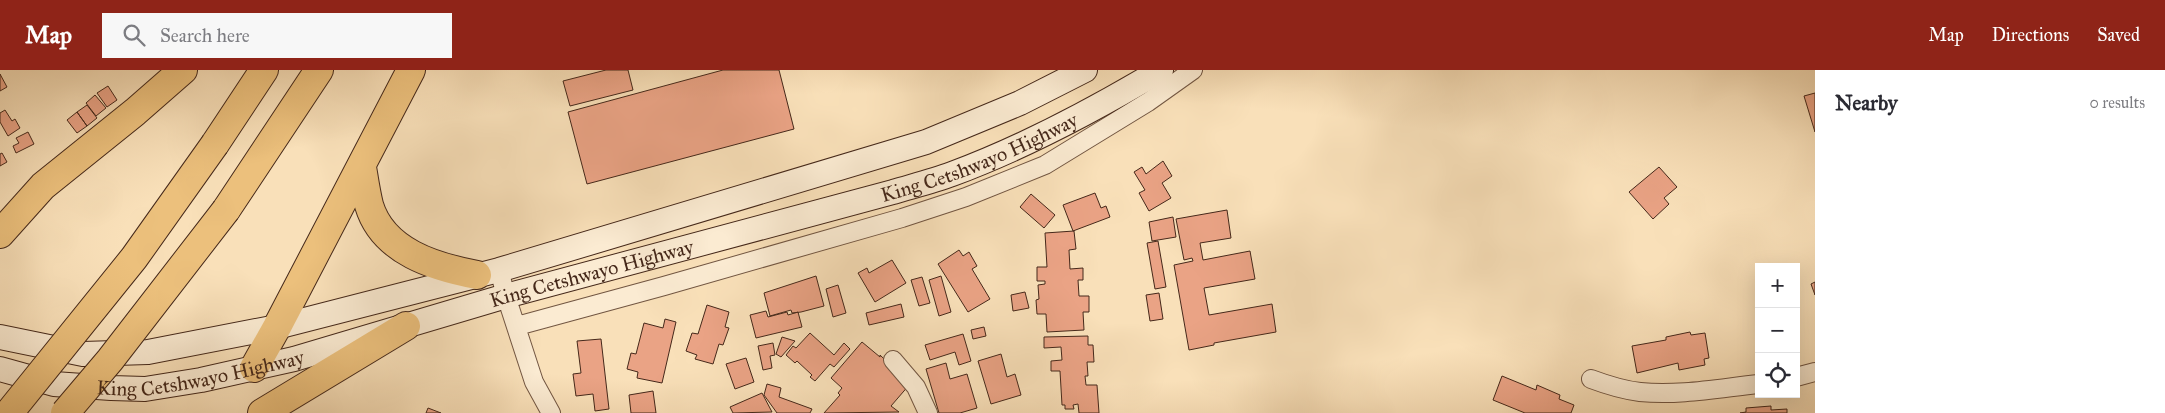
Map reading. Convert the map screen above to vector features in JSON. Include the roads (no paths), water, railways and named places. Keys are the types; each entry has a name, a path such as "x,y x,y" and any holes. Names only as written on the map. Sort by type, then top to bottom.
{"highway":[{"path":"0,216 43,186 135,112 183,70"},
{"path":"9,413 134,258 215,144 264,70"},
{"path":"65,413 110,360 226,210 319,70"},
{"path":"254,368 278,327 411,70"},
{"path":"362,167 370,207 382,228 400,248 427,262 488,273"},
{"path":"0,234 43,186"},
{"path":"262,413 406,326"}],"main road":[{"name":"King Cetshwayo Highway","path":"0,337 83,354 148,352 278,327 488,273 926,142 1020,103 1086,70"},
{"name":"King Cetshwayo Highway","path":"0,368 54,384 144,389 201,380 294,359 506,296 951,175 1022,146 1089,112 1161,70"}],"street":[{"path":"516,326 902,218 966,197 1045,165 1148,102 1193,70"},
{"path":"488,273 506,296 534,382 551,413"},
{"path":"893,360 916,387 928,413"},
{"path":"1800,376 1815,372"},
{"path":"1591,379 1616,388 1640,392 1682,392 1755,384"}]}
